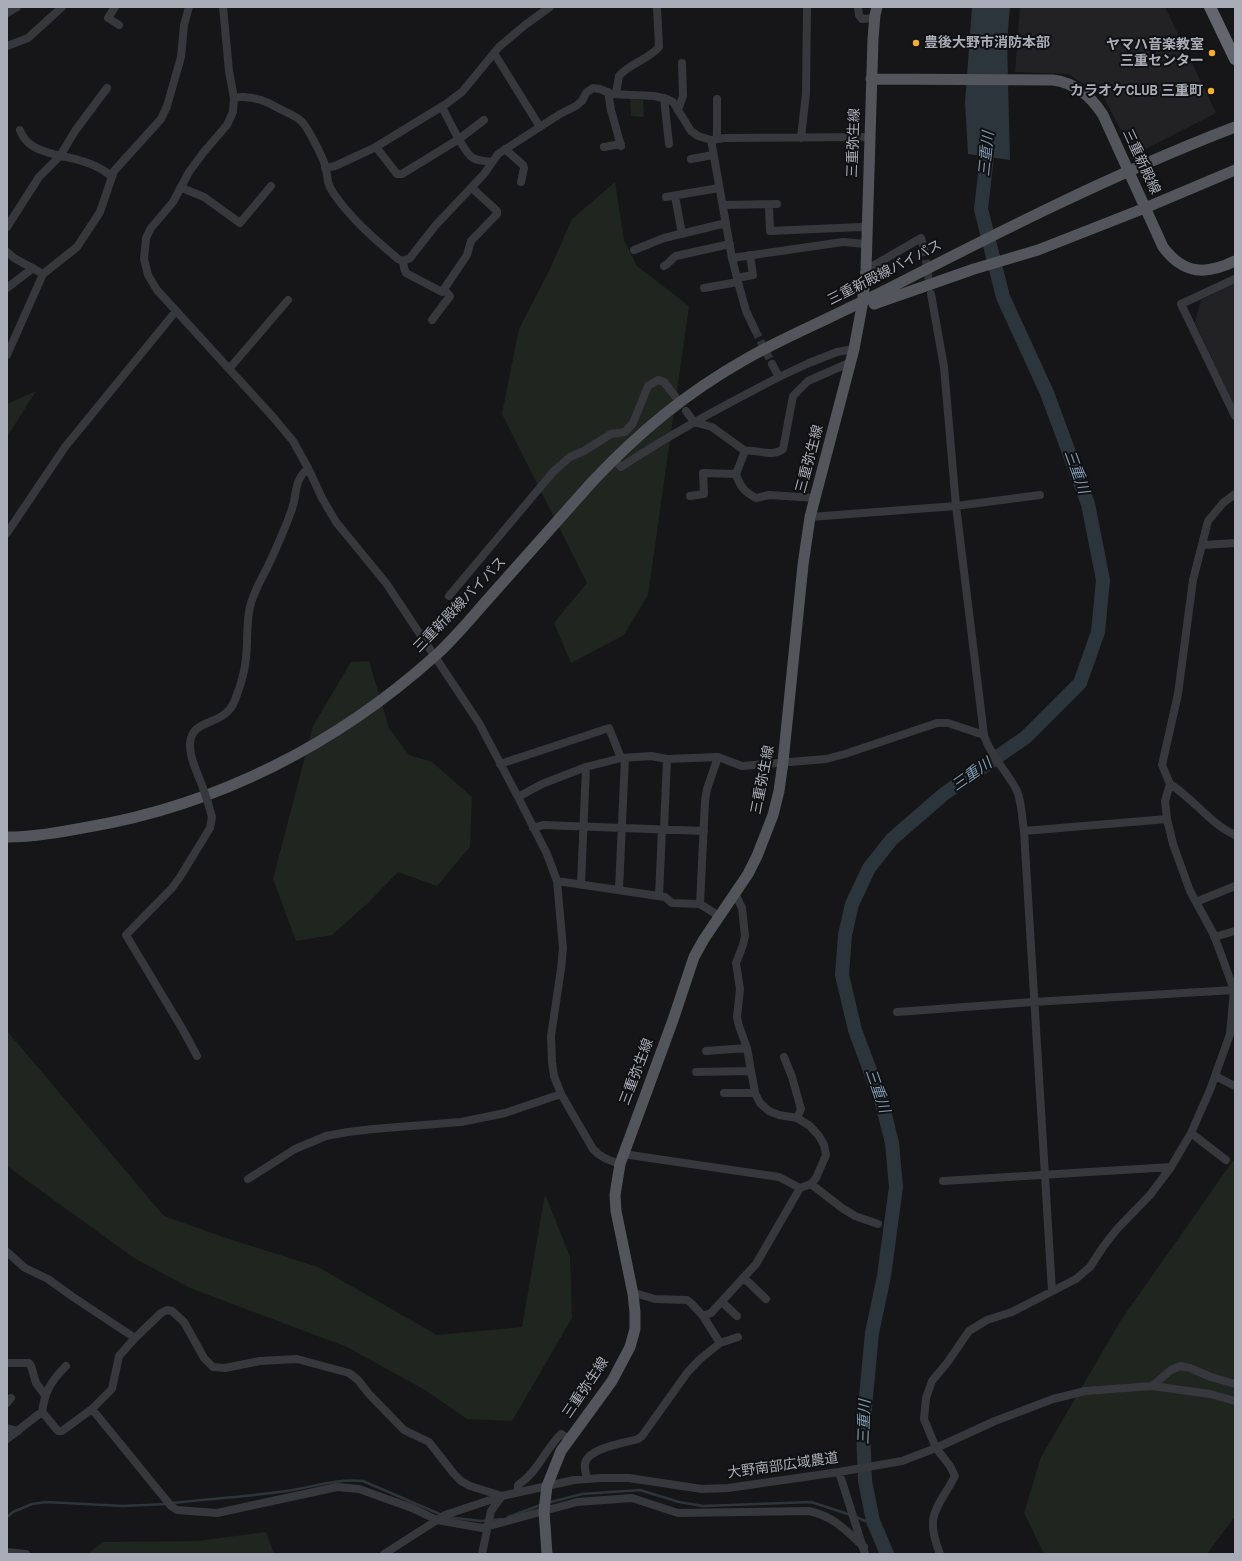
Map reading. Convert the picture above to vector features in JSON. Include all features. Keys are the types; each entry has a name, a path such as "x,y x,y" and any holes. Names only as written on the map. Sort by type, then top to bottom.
{"highway":[{"path":"1210,7 1235,59"}],"main road":[{"name":"三重弥生線","path":"547,1554 544,1506 547,1486 561,1451 612,1381 630,1347 634,1329 635,1312 633,1294 616,1212 615,1195 622,1159 673,1020 694,957 718,916 736,893 748,874 757,856 770,822 779,791 802,565 810,517 851,362 862,306 866,270 871,79 876,12"},
{"name":"三重新殿線","path":"871,79 1059,81 1074,86 1083,92 1103,115 1163,247 1168,254 1178,263 1193,269 1205,271 1219,268 1235,261"},
{"path":"1128,172 1230,129"},
{"path":"1145,208 1235,170"},
{"name":"三重新殿線バイパス","path":"7,837 24,837 65,831 150,814 204,797 251,778 292,758 350,723 390,693 434,656 450,641 614,460 651,424 679,402 717,376 761,351 815,325 875,299 969,247 1128,172"},
{"name":"三重新殿線バイパス","path":"875,299 1038,250 1145,208"}],"street":[{"path":"7,13 17,7"},
{"path":"7,46 28,38 62,7"},
{"path":"115,7 108,18 119,26"},
{"path":"7,355 43,274 77,247 100,212 114,171 162,119 181,57 184,25 189,7"},
{"path":"223,7 229,71 234,98 233,112 227,125 194,166 173,202 151,228 146,238 144,260 148,275 157,290 273,416 288,435 308,468 322,498 336,522 386,583 479,723 518,797 549,859 557,881 563,948 550,1049 554,1076 561,1094 593,1149 598,1155 605,1159 622,1159 779,1177 800,1188"},
{"path":"325,168 335,166 376,147 442,107 462,92 499,47 525,25 550,7"},
{"path":"604,147 621,145 611,110 612,93 619,76 638,62 654,53 659,47 658,7"},
{"path":"801,138 806,93 807,7"},
{"path":"858,7 859,15 862,19 876,12"},
{"path":"494,52 540,127"},
{"path":"678,110 683,96 682,63"},
{"path":"7,227 39,177 60,156 75,131 108,88"},
{"path":"234,98 240,97 254,99 272,104 300,119 306,126 325,168 327,183 348,214 398,259 403,261 410,258 435,226 484,174 498,154 576,106 582,101 586,93 593,88 612,93 664,98 673,102 691,131 698,136 714,139 870,137"},
{"path":"664,98 669,144"},
{"path":"717,99 713,155 737,280 746,311 755,330"},
{"path":"442,107 470,156 474,159 492,162"},
{"path":"376,147 397,174 402,174 459,139 484,120"},
{"path":"20,130 26,141 37,149 76,159 103,169 112,177"},
{"path":"505,149 523,165 522,182"},
{"path":"691,159 713,155"},
{"path":"182,188 204,197 240,224 271,186"},
{"path":"403,261 406,273 442,292 467,255 471,242 497,214 497,211 472,188"},
{"path":"666,197 719,188"},
{"path":"675,196 682,234"},
{"path":"723,205 773,204 770,230 867,228"},
{"path":"634,250 664,238 726,223"},
{"path":"866,270 921,238 924,248"},
{"path":"732,258 843,242 866,244"},
{"path":"664,266 676,256 730,244"},
{"path":"7,252 14,258 43,274"},
{"path":"704,288 737,280 753,274 750,255"},
{"path":"7,288 33,268"},
{"path":"1235,279 1181,304 1235,416"},
{"path":"432,320 450,296 444,289"},
{"path":"931,294 944,367 956,506 984,735 986,744 1020,798 1024,831 1033,1002 1052,1291"},
{"path":"229,369 288,300"},
{"path":"7,533 65,447 176,311"},
{"path":"614,460 621,467 652,446 778,377 837,352 854,349"},
{"path":"686,411 694,422 712,427 744,451 779,452 783,449 792,396 808,381 851,362"},
{"path":"772,364 778,377"},
{"path":"449,596 553,472 570,456 584,451 611,434 625,432 633,422 648,386 658,380 664,382 675,396"},
{"path":"744,451 736,474 740,486 747,493 756,498 769,495 816,498"},
{"path":"197,1056 126,935 161,900 180,876 210,828 212,817 190,748 192,736 197,730 223,716 231,709 235,700 246,660 250,606 286,524 292,507 296,484 301,475 308,468"},
{"path":"690,496 704,494 703,473 736,474"},
{"path":"1235,494 1223,503 1208,521 1193,580 1178,694 1162,765 1170,784 1184,792 1223,829 1235,835"},
{"path":"810,517 956,506 1040,495"},
{"path":"1203,545 1235,543"},
{"path":"518,797 542,784 586,767 623,758 651,756 667,759 718,757 742,766 832,758 937,723 948,723 984,735"},
{"path":"500,764 609,728 623,758 619,889"},
{"path":"700,904 707,789 718,757"},
{"path":"658,896 667,759"},
{"path":"581,884 586,767"},
{"path":"940,1554 932,1527 934,1513 955,1476 950,1466 936,1448 924,1419 926,1398 932,1381 947,1363 969,1330 987,1320 1012,1312 1076,1280 1090,1267 1117,1229 1150,1195 1171,1167 1192,1133 1230,1034 1234,990 1215,940 1190,891 1173,844 1165,801 1170,784"},
{"path":"1024,831 1167,818"},
{"path":"533,828 543,825 704,831"},
{"path":"557,881 665,897 672,903 700,904 718,916"},
{"path":"1196,902 1235,886"},
{"path":"703,1316 712,1313 756,1264 800,1188 811,1184 816,1178 826,1155 824,1145 819,1136 810,1126 798,1118 779,1115 769,1111 760,1103 755,1093 747,1048 737,1017 740,989 736,963 745,936 742,908 736,893"},
{"path":"1215,940 1235,931"},
{"path":"1215,940 1235,937"},
{"path":"897,1012 1234,990"},
{"path":"706,1051 747,1048"},
{"path":"784,1056 792,1077 801,1109 798,1118"},
{"path":"696,1072 750,1071"},
{"path":"1215,1076 1235,1086"},
{"path":"724,1093 755,1093"},
{"path":"248,1179 295,1150 326,1136 354,1131 461,1122 505,1113 561,1094"},
{"path":"1192,1133 1226,1160"},
{"path":"943,1181 1171,1167"},
{"path":"811,1184 842,1208 856,1216 878,1224"},
{"path":"7,1252 25,1268 48,1279 73,1298 135,1338"},
{"path":"744,1278 766,1299"},
{"path":"633,1294 655,1299 687,1300 703,1316 720,1344"},
{"path":"722,1302 737,1316"},
{"path":"42,1414 44,1414 58,1431 62,1431 92,1409 112,1389 119,1356 161,1313 167,1310 172,1311 184,1322 204,1358 213,1366 226,1368 260,1360 296,1359 349,1373 358,1380 369,1394 404,1430 430,1442 461,1481 470,1486 502,1496 489,1515 482,1554"},
{"path":"587,1479 585,1464 588,1458 596,1451 638,1439 642,1436 687,1373 720,1344 738,1337"},
{"path":"7,1363 28,1363 31,1366 36,1383 45,1395"},
{"path":"42,1414 45,1395 53,1379 66,1366"},
{"path":"1152,1386 1171,1370 1180,1366 1190,1368 1211,1377 1235,1384"},
{"name":"大野南部広域農道","path":"384,1554 445,1515 502,1496 574,1480 629,1478 702,1489 728,1488 842,1471 902,1460 936,1448 995,1421 1052,1399 1085,1391 1152,1386 1210,1394 1235,1401"},
{"path":"92,1409 171,1506 177,1510 217,1513 337,1487 360,1489 412,1508 437,1520 482,1528 544,1506 632,1498 678,1513 810,1511 823,1514 834,1520 865,1551"},
{"path":"7,1439 39,1414 42,1414"},
{"path":"7,1428 18,1431"},
{"path":"518,1492 518,1485 531,1475 551,1444 561,1434 569,1439"},
{"path":"842,1471 849,1504 865,1551"},
{"path":"7,1552 26,1554"}],"shaded area":[{"path":"1020,7 1165,7 1216,113 1134,155 1103,96 1068,74 1015,72"},
{"path":"630,99 643,100 644,117 631,116"},
{"path":"615,182 624,240 637,266 689,306 648,595 624,635 571,663 554,623 587,583 502,414 519,329 550,269 572,219"},
{"path":"1235,284 1235,407 1195,322 1201,300"},
{"path":"36,391 7,437 7,404"},
{"path":"369,661 389,728 409,755 432,762 472,797 470,847 437,886 398,872 368,903 332,935 296,941 273,879 313,726 351,662"},
{"path":"7,1031 164,1216 229,1239 318,1267 437,1335 522,1327 545,1194 570,1257 572,1318 512,1421 467,1419 425,1390 347,1347 190,1288 134,1258 7,1166"},
{"path":"1235,1158 1235,1516 1207,1554 1044,1554 1024,1513 1041,1457 1121,1320"},
{"path":"266,1532 274,1554 87,1554 103,1542 197,1541"}],"water":[{"path":"972,7 1010,7 1007,41 1010,160 968,154 965,102"}],"waterway":[{"name":"三重川","path":"887,1554 873,1521 865,1481 863,1429 872,1333 884,1276 896,1187 892,1143 882,1103 855,1030 842,975 845,935 852,904 869,868 892,839 944,794 1026,737 1080,683 1098,632 1103,580 1088,504 1047,393 1003,297 981,209 989,139"},
{"path":"172,1503 266,1494 289,1491 331,1482 352,1480 363,1481 442,1515"},
{"path":"547,1503 582,1494 640,1490 679,1502 703,1506 811,1502 851,1515"},
{"path":"7,1517 13,1512 32,1504 46,1502 123,1506 167,1504"},
{"path":"508,1517 541,1505"},
{"path":"447,1517 481,1521 501,1519"},
{"path":"856,1517 865,1521 873,1521"}],"tunnel":[{"path":"924,248 930,288"},
{"path":"755,330 772,364"}],"place":[{"name":"豊後大野市消防本部","path":"916,43"},
{"name":"ヤマハ音楽教室 三重センター","path":"1212,53"},
{"name":"カラオケCLUB 三重町","path":"1211,91"}]}
